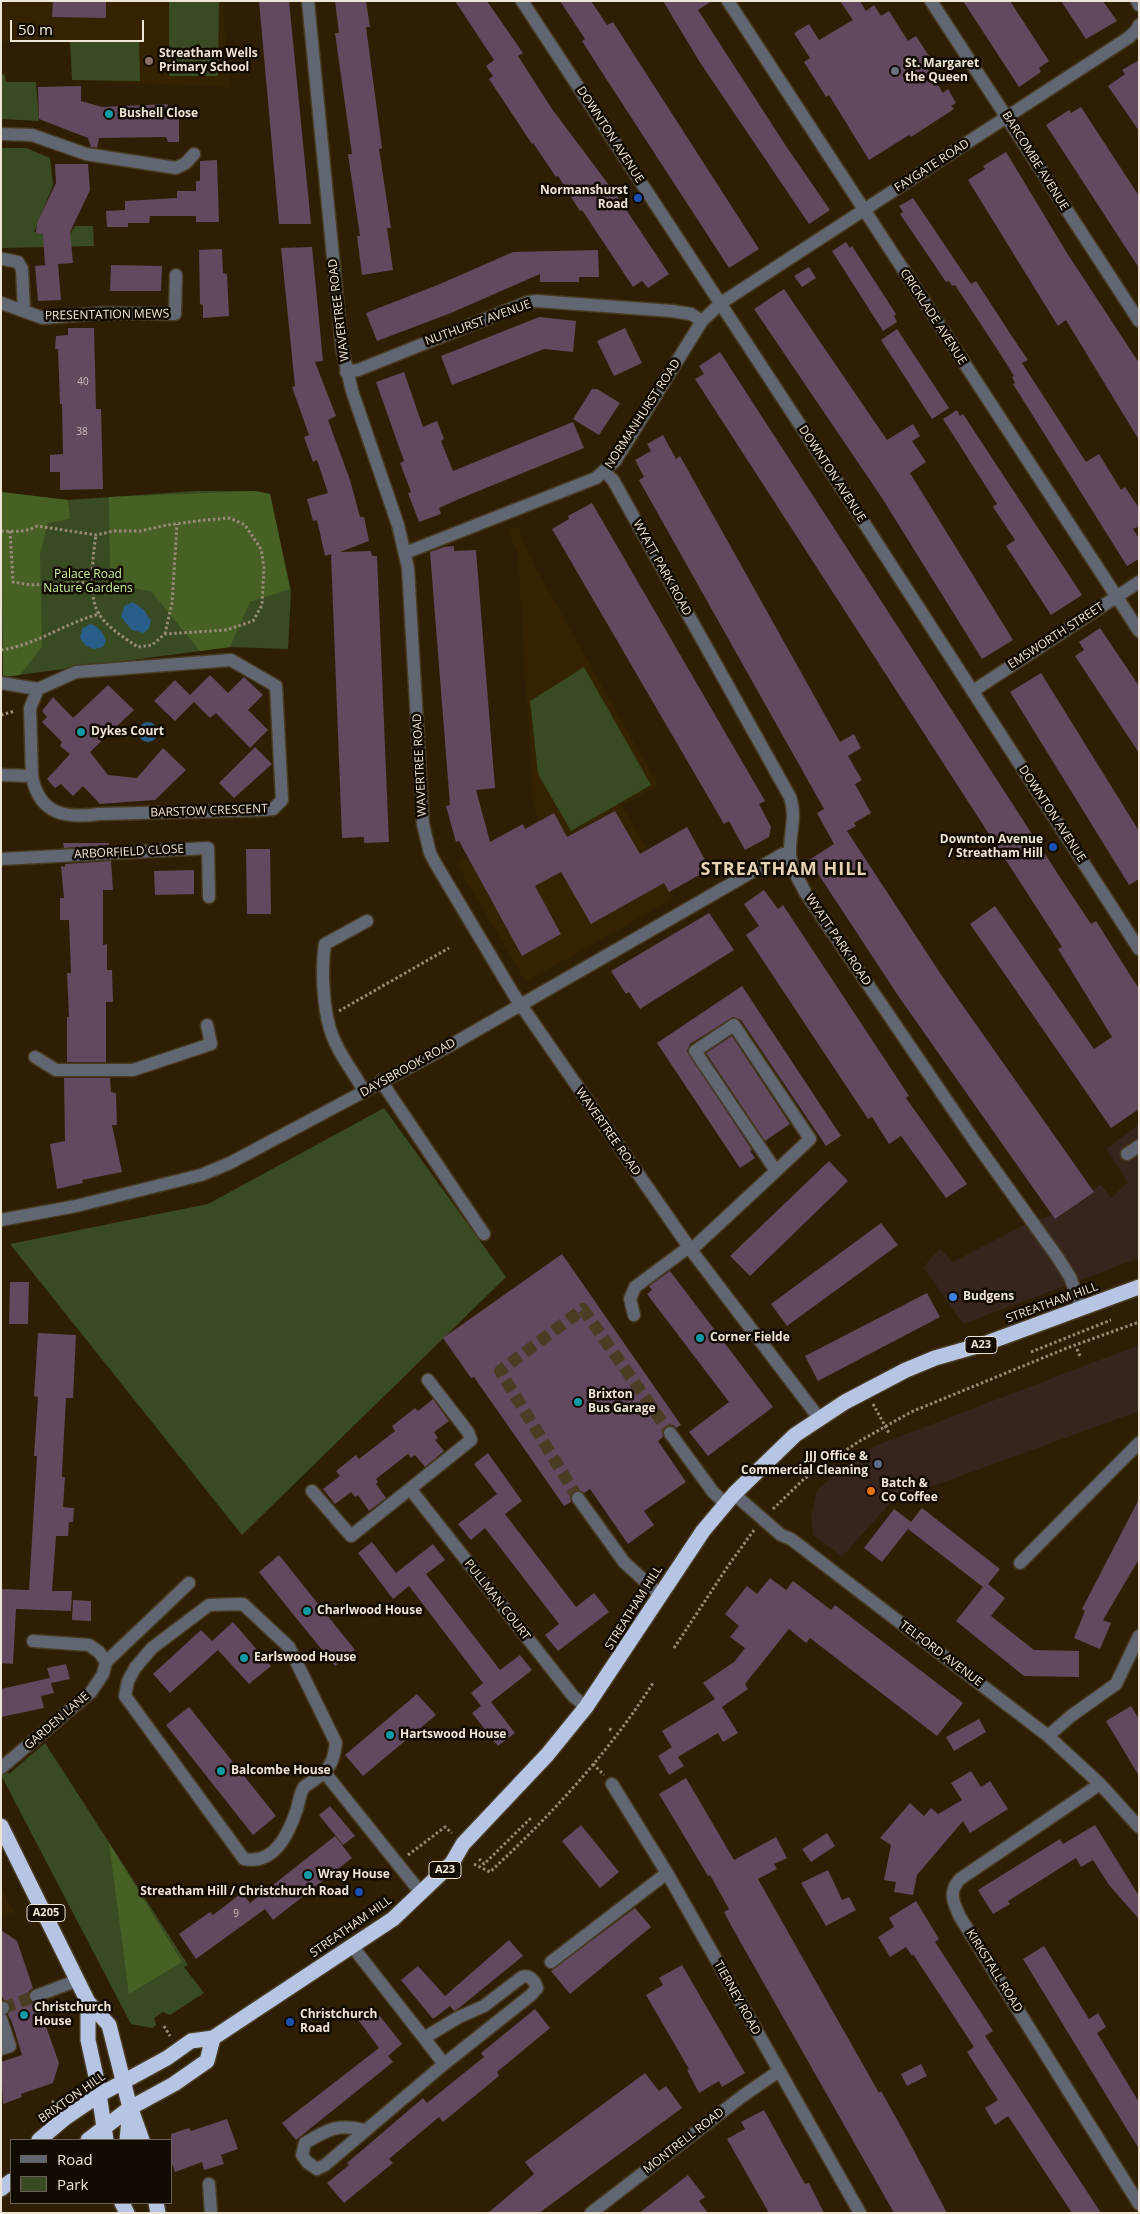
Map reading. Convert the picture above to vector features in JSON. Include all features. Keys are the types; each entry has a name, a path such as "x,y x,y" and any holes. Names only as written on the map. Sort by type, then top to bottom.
{"highway":[{"name":"STREATHAM HILL","path":"123,2081 167,2058 191,2041 213,2038 393,1919 421,1893 452,1863 463,1844 547,1755 586,1707 703,1531 730,1499 784,1445 819,1418 906,1370 935,1358 984,1344 1139,1287"},
{"name":"A205","path":"1,1826 88,2002 109,2025 130,2108 142,2139"},
{"name":"A205","path":"88,2002 88,2040 105,2134"},
{"path":"91,2139 105,2134 130,2108 174,2084 207,2061 213,2038"},
{"name":"BRIXTON HILL","path":"40,2139 65,2118 99,2094 123,2081"},
{"path":"127,2139 130,2108"}],"street":[{"name":"WAVERTREE ROAD","path":"308,1 342,349 346,372 398,525 408,568 425,838 437,866 520,1004 690,1248 819,1418"},
{"name":"DOWNTON AVENUE","path":"522,1 721,303 1139,949"},
{"name":"CRICKLADE AVENUE","path":"728,1 1139,632"},
{"name":"BARCOMBE AVENUE","path":"931,1 1139,321"},
{"path":"1136,1 1139,5"},
{"name":"FAYGATE ROAD","path":"721,303 1128,38 1136,31 1139,24"},
{"path":"1,134 32,136 86,154 176,168 186,163 194,154"},
{"path":"3,260 18,262 22,270 24,310"},
{"name":"PRESENTATION MEWS","path":"1,303 43,318 103,313 175,314 176,275"},
{"name":"NUTHURST AVENUE","path":"346,372 358,370 528,302 537,301 672,311 691,314 702,321"},
{"name":"NORMANHURST ROAD","path":"405,553 576,487 606,472 615,462 702,321 721,303"},
{"name":"WYATT PARK ROAD","path":"606,472 613,480 790,797 794,813 790,854 796,874 809,898 973,1139 1062,1262 1070,1276 1082,1308"},
{"name":"EMSWORTH STREET","path":"973,691 1139,582"},
{"name":"BARSTOW CRESCENT","path":"230,660 276,686 282,800 273,809 263,810 99,814 80,817 48,808 35,794 32,776 30,708 38,689 76,672 230,660"},
{"path":"1,683 38,689"},
{"path":"1,775 32,776"},
{"name":"ARBORFIELD CLOSE","path":"1,859 208,848 209,897"},
{"name":"DAYSBROOK ROAD","path":"1,1220 76,1206 200,1175 230,1163 520,1004 783,854 790,854"},
{"path":"364,1091 340,1052 330,1029 321,967 325,944 367,921"},
{"path":"35,1057 56,1070 133,1070 211,1044 207,1025"},
{"path":"634,1315 630,1299 634,1287 690,1248 776,1171 810,1139 734,1025 695,1051 776,1171"},
{"path":"381,1081 484,1234"},
{"path":"1127,1154 1139,1146"},
{"path":"312,1491 351,1536 411,1490 471,1440 468,1432 428,1380"},
{"name":"TELFORD AVENUE","path":"670,1433 713,1492 730,1499 763,1520 781,1535 791,1539 1048,1736 1100,1784 1139,1827"},
{"path":"1020,1563 1139,1443"},
{"name":"PULLMAN COURT","path":"411,1490 573,1696 586,1707"},
{"path":"578,1498 624,1562 660,1595"},
{"name":"GARDEN LANE","path":"1,1768 91,1692 103,1674 106,1662 189,1583"},
{"path":"243,1604 289,1648 336,1743 334,1760 325,1773 304,1788 291,1826 280,1844 269,1854 255,1861 244,1859 125,1696 128,1681 135,1668 152,1648 209,1605 243,1604"},
{"path":"1048,1736 1071,1716 1116,1684 1139,1636"},
{"path":"33,1641 89,1645 99,1652 106,1662"},
{"path":"325,1773 421,1893"},
{"name":"TIERNEY ROAD","path":"612,1784 667,1874 860,2213"},
{"name":"KIRKSTALL ROAD","path":"1100,1784 960,1879 954,1886 952,1896 960,1917 1139,2204"},
{"path":"551,1962 667,1874"},
{"path":"352,1946 444,2064"},
{"path":"364,2130 349,2126 331,2129 305,2144 302,2155 313,2168 321,2168 444,2064 531,1996 537,1988 528,1976 522,1977 484,2006 458,2017 424,2038"},
{"path":"36,1996 78,1980"},
{"path":"1,2049 10,2046 2,2012"},
{"name":"MONTRELL ROAD","path":"591,2213 736,2101 779,2071"},
{"path":"209,2184 211,2213"}],"path":[{"path":"1,531 32,530 37,526 96,535 114,531 141,531 177,524 230,518 245,525 261,549 264,567 262,605 254,621 226,630 165,634 152,645 138,647 118,634 96,608 92,564 96,535"},
{"path":"165,634 172,603 177,524"},
{"path":"10,531 13,582 30,585 93,582"},
{"path":"1,650 44,637 74,621 100,614"},
{"path":"329,1017 449,948"},
{"path":"1031,1352 1073,1338 1111,1320"},
{"path":"674,1648 728,1566 763,1520 804,1479 886,1426 924,1407 1067,1348 1139,1322"},
{"path":"1077,1349 1080,1356"},
{"path":"872,1401 889,1433"},
{"path":"474,1864 490,1872 570,1793 653,1683"},
{"path":"593,1764 598,1767"},
{"path":"479,1859 484,1864 512,1839 532,1817"},
{"path":"402,1860 445,1827 452,1834"},
{"path":"164,2026 172,2038"}],"shaded area":[{"name":"Streatham Wells Primary School","path":"1,1 222,1 230,87 72,80 70,40 1,41"},
{"path":"517,527 535,567 658,785 622,805 674,898 529,980 524,978 456,863 538,820 533,794 518,553 508,531"},
{"path":"1139,1124 1139,1258 963,1324 923,1267 940,1249 953,1262 1020,1227 1058,1212 1101,1185 1111,1198 1128,1182 1106,1149"},
{"path":"1139,1345 1139,1411 892,1501 842,1557 813,1535 811,1516 817,1490 841,1469 875,1446"},
{"path":"1,1887 14,1912 1,1917"}],"green space":[{"path":"169,1 219,1 218,76 169,76"},
{"path":"70,40 139,40 140,81 72,80"},
{"path":"5,74 6,82 36,82 39,121 1,119 1,75"},
{"path":"1,148 26,148 50,158 53,185 34,232 69,235 75,226 93,226 94,246 1,248"},
{"name":"Palace Road Nature Gardens","path":"196,491 255,491 270,494 291,591 288,649 230,647 3,677 1,492 68,500"},
{"path":"255,491 270,494 290,589 250,602 230,647 200,651 151,591 110,585 109,497"},
{"path":"1,492 68,500 70,519 48,523 40,554 42,647 20,675 3,677"},
{"path":"584,667 651,785 571,831 538,774 530,701"},
{"path":"384,1108 506,1277 242,1535 10,1244 208,1204"},
{"path":"45,1743 188,1965 184,1967 204,1993 170,2015 163,2012 154,2018 156,2025 152,2028 131,2024 1,1775 6,1770 9,1774"},
{"path":"109,1843 182,1962 129,1994"}],"water":[{"path":"133,602 144,610 151,621 149,628 144,633 132,630 121,617 124,606"},
{"path":"90,624 98,628 104,635 106,641 103,647 94,649 86,646 80,638 82,629"},
{"path":"148,722 155,725 158,732 155,739 148,742 141,739 138,732 141,725"}],"building":[{"path":"53,1 106,1 106,18 52,17"},
{"path":"259,1 289,1 311,224 279,224"},
{"path":"335,1 366,1 370,27 366,27 382,148 379,149 391,228 387,228 393,270 362,275 357,236 360,236 348,154 352,154 335,33 339,33"},
{"path":"455,1 487,1 523,53 518,56 552,109 615,193 669,274 648,288 642,281 633,287 582,210 580,211 558,176 556,177 532,144 489,79 493,76 486,66 494,60"},
{"path":"560,1 591,1 607,25 613,22 759,249 729,268 582,41 585,39"},
{"path":"663,1 712,1 698,10 830,210 809,224 699,61"},
{"path":"840,1 860,1 866,11 874,5 881,16 889,11 908,41 916,36 929,56 922,60 943,93 948,89 956,103 951,106 954,109 911,137 909,135 869,160 829,95 826,97 804,62 810,58 794,33 809,24 819,40 853,20"},
{"path":"963,1 1010,1 1049,61 1039,68 1041,72 1019,87"},
{"path":"1061,1 1103,1 1117,21 1086,39"},
{"path":"1139,60 1139,131 1108,86 1125,74 1122,70"},
{"name":"Bushell Close","path":"81,86 81,101 102,107 167,104 169,108 179,108 179,142 168,142 166,137 99,138 97,148 91,147 88,138 39,119 38,87"},
{"path":"1081,107 1139,196 1139,268 1046,125 1069,110 1071,113"},
{"path":"1006,152 1067,253 1139,363 1139,440 1066,320 1058,326 968,180 985,169 983,166"},
{"path":"217,160 219,222 196,222 196,216 150,216 149,223 128,223 128,227 107,227 106,211 125,210 125,201 177,198 177,191 196,191 196,181 200,181 200,161"},
{"path":"55,164 88,164 90,190 70,232 73,263 45,265 43,234 36,233 37,223 56,183"},
{"path":"913,198 971,284 976,281 1028,360 1022,363 1086,462 1099,454 1121,490 1125,487 1139,508 1139,526 1133,529 1139,538 1139,559 1127,566 1013,384 1015,383 1012,377 1014,376 999,352 955,285 952,286 949,281 946,282 900,214 903,212 899,206"},
{"path":"846,242 850,248 852,246 896,314 894,316 897,322 883,331 832,251"},
{"path":"312,247 323,361 315,362 336,416 328,420 350,480 360,517 364,517 369,541 340,552 371,551 372,556 377,556 389,842 364,843 364,837 342,838 331,554 325,556 317,520 313,521 307,499 328,493 317,460 313,462 304,437 309,435 292,387 295,386 281,248"},
{"path":"222,249 223,273 227,274 229,316 203,318 203,305 200,304 199,250"},
{"path":"598,250 599,277 579,277 579,282 540,282 540,274 451,313 377,341 366,313 440,284 513,252"},
{"path":"58,264 61,300 38,301 35,266"},
{"path":"111,265 162,266 161,291 110,291"},
{"path":"809,267 816,278 802,287 794,276"},
{"path":"784,289 887,440 913,424 920,436 912,441 926,462 910,473 1013,640 982,659 882,498 754,309"},
{"path":"539,317 576,321 573,352 544,349 452,385 441,356"},
{"path":"68,328 94,328 96,409 101,409 103,489 60,490 60,472 50,472 50,455 63,454 62,404 60,404 58,349 55,349 56,336 68,335"},
{"path":"625,328 642,363 614,376 597,341"},
{"path":"897,329 949,408 932,419 881,340"},
{"path":"720,352 1065,885 1091,924 1096,921 1139,989 1139,1109 1111,1128 970,924 995,906 1094,1049 1112,1037 1058,949 1062,947 695,379 704,374 699,366"},
{"path":"404,372 423,427 437,421 444,439 441,441 453,471 573,422 584,448 459,499 439,508 441,514 419,522 408,493 411,492 400,463 404,461 376,382"},
{"path":"592,389 597,389 620,403 599,435 573,419"},
{"path":"957,410 960,416 963,414 1082,595 1051,615 1006,546 1015,540 993,507 997,504 943,419"},
{"path":"663,435 676,459 680,456 840,742 854,734 861,748 848,756 862,780 855,784 871,813 854,823 856,826 847,831 942,976 1094,1192 1055,1219 899,997 809,860 834,844 817,813 824,809 639,480 644,477 635,460 651,451 647,444"},
{"path":"592,503 765,801 759,804 771,827 769,837 745,850 729,821 724,824 552,529 569,519 568,516"},
{"path":"454,546 454,551 476,550 495,788 476,790 490,842 523,824 525,829 554,813 567,837 615,811 640,854 687,827 710,869 669,892 664,883 591,924 561,872 535,886 561,934 522,956 459,841 456,842 446,806 450,805 430,552"},
{"path":"1100,628 1139,686 1139,753 1075,656 1084,650 1079,642"},
{"path":"1041,673 1139,831 1139,879 1129,885 1010,692"},
{"path":"210,675 228,693 244,677 263,695 248,710 268,730 250,748 216,713 210,718 194,702 175,721 154,701 175,680 190,695"},
{"name":"Dykes Court","path":"108,685 134,710 90,752 108,775 137,778 163,748 186,770 155,800 100,804 83,786 73,796 61,784 55,788 47,779 70,754 60,746 62,742 42,722 47,717 42,711 53,697 73,718"},
{"path":"255,747 272,764 234,798 219,783"},
{"path":"63,843 109,843 109,845 64,848"},
{"path":"246,849 270,849 271,914 247,914"},
{"path":"111,861 113,890 103,890 103,945 107,944 107,970 112,970 113,1002 106,1002 106,1062 67,1062 67,1017 69,1017 67,973 71,973 69,920 60,920 60,898 64,898 61,866 65,867 65,864"},
{"path":"194,870 194,894 155,895 154,871"},
{"path":"764,890 778,909 783,905 909,1096 906,1098 967,1184 946,1198 901,1136 889,1144 872,1117 868,1119 746,935 759,926 744,904"},
{"path":"709,913 734,950 640,1009 629,992 626,994 611,971"},
{"path":"742,986 841,1136 826,1146 741,1020 733,1017 690,1044 687,1051 752,1150 750,1151 755,1158 740,1168 657,1043"},
{"path":"732,1036 790,1124 765,1141 706,1053"},
{"path":"64,1078 110,1078 111,1092 116,1093 117,1125 112,1125 122,1172 82,1180 83,1183 57,1189 50,1144 65,1141"},
{"path":"829,1161 848,1181 750,1276 730,1256"},
{"path":"881,1223 898,1245 787,1326 771,1304"},
{"name":"Brixton Bus Garage","path":"562,1254 681,1425 676,1428 673,1425 666,1426 662,1430 663,1437 658,1441 686,1482 644,1511 654,1525 628,1544 590,1489 584,1493 578,1490 574,1491 570,1495 571,1502 564,1506 474,1377 471,1378 443,1338"},
{"name":"Corner Fielde","path":"670,1271 773,1407 708,1456 689,1432 729,1402 647,1294 652,1290 649,1286"},
{"path":"10,1282 29,1282 28,1324 9,1324"},
{"path":"927,1293 940,1317 818,1381 805,1356"},
{"path":"38,1333 76,1335 73,1398 66,1398 62,1472 62,1477 65,1477 63,1507 74,1508 73,1522 69,1522 68,1536 56,1536 52,1591 72,1591 71,1611 16,1609 13,1664 1,1663 1,1589 29,1590 37,1456 34,1456 38,1397 34,1396"},
{"path":"433,1399 449,1421 434,1432 438,1438 435,1440 444,1451 425,1467 415,1455 411,1458 408,1454 376,1479 378,1482 376,1484 386,1498 369,1511 358,1495 355,1497 351,1492 335,1504 323,1489 340,1476 336,1471 356,1455 359,1459 395,1431 392,1426 415,1408 418,1411"},
{"path":"488,1453 522,1501 505,1514 576,1607 594,1593 609,1612 558,1651 545,1635 559,1624 485,1528 471,1540 458,1524 497,1494 474,1464"},
{"path":"1139,1499 1139,1559 1103,1620 1111,1623 1100,1649 1074,1638 1085,1611 1082,1609"},
{"path":"922,1508 1000,1569 988,1584 1005,1598 991,1616 1034,1650 1079,1651 1079,1677 1024,1676 956,1621 983,1587 908,1529 882,1562 864,1548 894,1509 911,1522"},
{"path":"372,1542 396,1573 433,1544 445,1560 426,1574 500,1670 520,1655 532,1670 491,1702 515,1733 498,1746 472,1713 481,1706 471,1693 483,1683 409,1586 393,1599 358,1553"},
{"name":"Charlwood House","path":"279,1555 355,1650 335,1666 259,1572"},
{"path":"770,1578 786,1590 793,1581 831,1610 835,1605 963,1703 937,1736 810,1638 806,1643 789,1629 745,1684 748,1689 722,1707 738,1733 723,1742 718,1733 678,1757 684,1766 669,1775 658,1756 672,1747 662,1731 715,1699 703,1683 734,1662 745,1648 730,1637 739,1626 725,1614 747,1586 757,1594"},
{"path":"73,1600 91,1601 91,1621 72,1620"},
{"name":"Earlswood House","path":"233,1622 271,1666 249,1684 218,1650 170,1693 153,1674 201,1630 212,1641"},
{"path":"66,1664 70,1679 51,1683 54,1693 41,1696 44,1708 1,1717 1,1689 50,1678 47,1668"},
{"name":"Hartswood House","path":"417,1694 436,1715 363,1776 345,1755"},
{"path":"1131,1706 1139,1719 1139,1776 1106,1721"},
{"name":"Balcombe House","path":"189,1707 276,1816 253,1835 166,1725"},
{"path":"979,1719 986,1732 954,1751 946,1737"},
{"path":"971,1771 981,1787 990,1781 1008,1809 970,1833 963,1821 917,1875 913,1895 894,1892 896,1882 884,1880 891,1845 880,1838 910,1803 924,1816 931,1808 938,1814 962,1800 951,1783"},
{"path":"686,1778 734,1860 776,1837 787,1858 774,1864 777,1869 758,1879 879,2093 881,2091 947,2213 894,2213 733,1929 724,1912 729,1909 710,1875 708,1876 659,1794"},
{"path":"330,1806 355,1836 343,1845 319,1815"},
{"path":"581,1825 619,1872 600,1888 562,1841"},
{"path":"1095,1825 1139,1896 1139,1919 1109,1885 1093,1860 1081,1867 1076,1858 1008,1901 1010,1904 993,1914 978,1890 1060,1839 1063,1844"},
{"path":"827,1833 835,1846 811,1862 802,1849"},
{"path":"335,1836 352,1858 273,1920 265,1909 196,1959 179,1934 210,1912 213,1915 242,1893 250,1903"},
{"path":"828,1870 842,1900 849,1897 856,1910 826,1926 801,1883"},
{"path":"916,1901 939,1939 935,1942 993,2031 985,2036 1101,2213 1072,2213 1008,2116 995,2125 985,2108 998,2100 967,2052 974,2047 913,1954 912,1956 906,1947 890,1957 878,1937 894,1927 889,1918"},
{"path":"635,1908 651,1927 570,1994 551,1971"},
{"name":"Christchurch House","path":"1,1930 17,1941 33,1988 29,1991 28,1998 31,2003 38,2004 59,2063 53,2083 21,2094 22,2097 3,2104 1,2062 22,2055 8,2015 10,2005 1,1994"},
{"path":"509,1940 523,1956 459,2008 454,2011 450,2006 433,2019 401,1980 418,1966 445,1996"},
{"path":"1044,1946 1089,2019 1098,2013 1106,2027 1097,2033 1139,2102 1139,2149 1023,1959"},
{"path":"682,1965 745,2073 722,2087 719,2081 699,2093 687,2070 689,2069 646,1995 663,1985 659,1978"},
{"path":"371,2005 402,2044 388,2056 393,2062 296,2140 282,2123 379,2048 356,2017"},
{"path":"535,2009 550,2028 497,2072 499,2076 443,2122 439,2117 389,2159 393,2163 344,2203 327,2183 349,2165 347,2163 423,2098 427,2103 484,2057 481,2053"},
{"path":"921,2064 927,2076 907,2086 901,2074"},
{"path":"645,2073 659,2091 666,2086 682,2108 539,2213 488,2213 534,2174 525,2162"},
{"path":"764,2110 805,2184 809,2183 824,2213 769,2213 727,2139 745,2129 741,2122"},
{"path":"227,2119 238,2149 221,2155 224,2164 204,2170 202,2162 175,2172 172,2163 171,2134 189,2128 191,2131"},
{"path":"688,2175 705,2197 699,2201 708,2213 639,2213"}],"tunnel":[{"path":"578,1498 500,1371 583,1309 670,1433"},
{"path":"3,2008 36,1996"}],"place":[{"name":"Streatham Wells Primary School","path":"149,61"},
{"name":"St. Margaret the Queen","path":"895,71"},
{"name":"Bushell Close","path":"109,114"},
{"name":"Normanshurst Road","path":"638,198"},
{"name":"Dykes Court","path":"81,732"},
{"name":"Downton Avenue / Streatham Hill","path":"1053,847"},
{"name":"Budgens","path":"953,1297"},
{"name":"Corner Fielde","path":"700,1338"},
{"name":"Brixton Bus Garage","path":"578,1402"},
{"name":"JJJ Office & Commercial Cleaning","path":"878,1464"},
{"name":"Batch & Co Coffee","path":"871,1491"},
{"name":"Charlwood House","path":"307,1611"},
{"name":"Earlswood House","path":"244,1658"},
{"name":"Hartswood House","path":"390,1735"},
{"name":"Balcombe House","path":"221,1771"},
{"name":"Wray House","path":"308,1875"},
{"name":"Streatham Hill / Christchurch Road","path":"359,1892"},
{"name":"Christchurch House","path":"24,2015"},
{"name":"Christchurch Road","path":"290,2022"}],"district":[{"name":"STREATHAM HILL","path":"784,870"}]}
